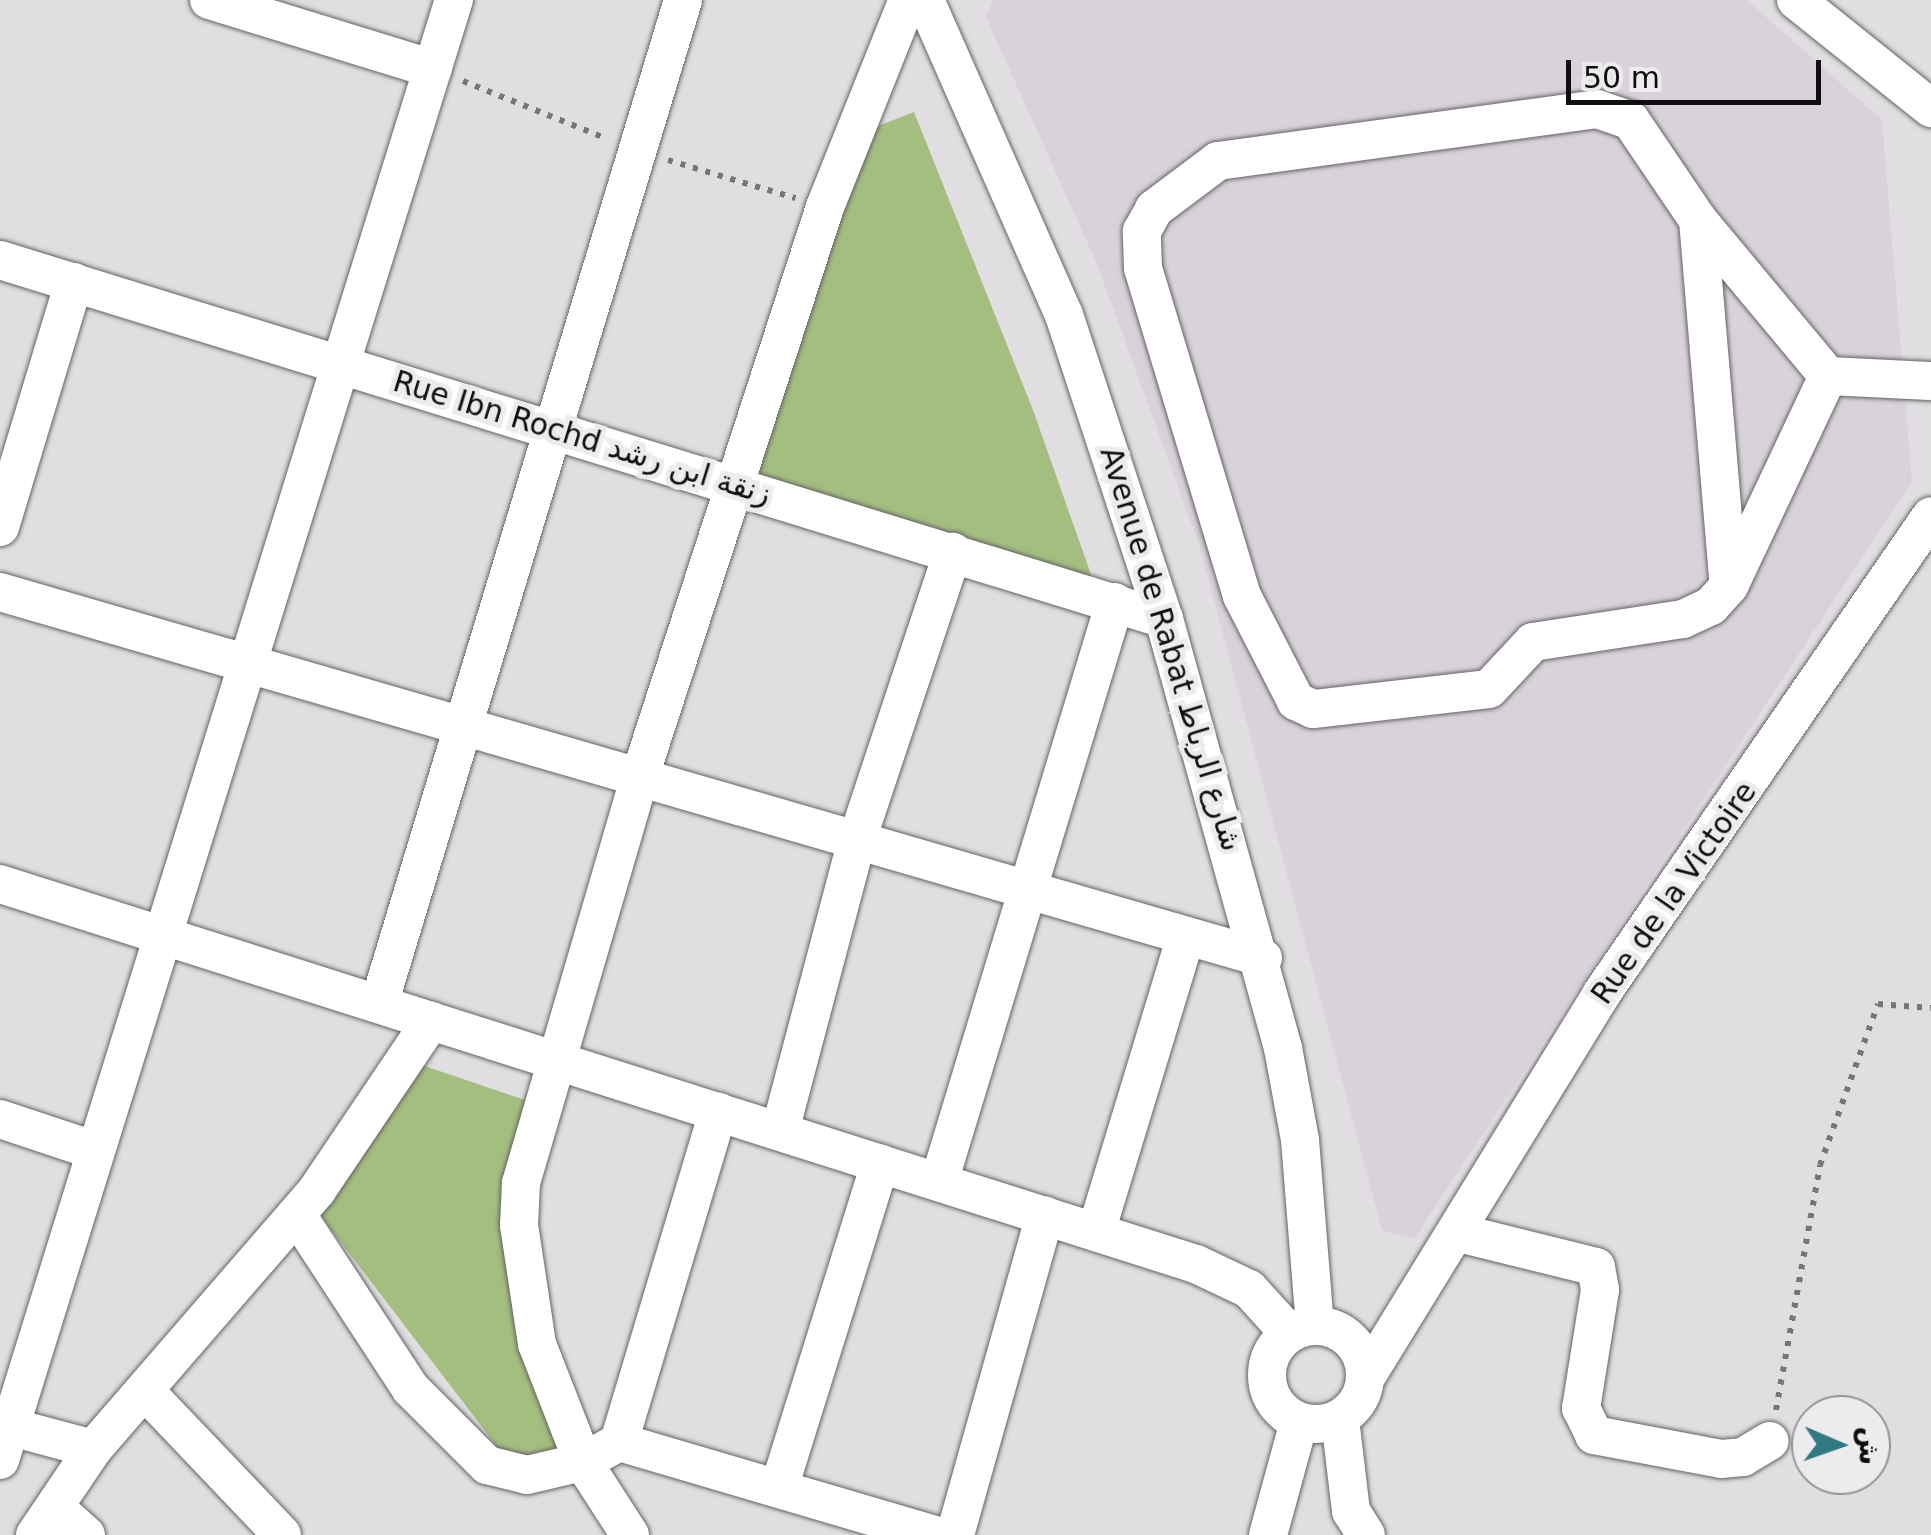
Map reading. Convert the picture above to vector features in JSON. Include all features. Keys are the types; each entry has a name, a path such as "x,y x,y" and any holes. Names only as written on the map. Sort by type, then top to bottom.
{"street":[{"path":"210,0 433,69"},
{"path":"93,1448 3,1437 164,936 454,0"},
{"path":"379,1004 461,727 556,430 683,0"},
{"path":"630,1535 583,1462 538,1344 519,1224 521,1183 552,1059 639,779 739,486 825,207 908,0"},
{"name":"Avenue de Rabat شارع الرباط","path":"926,0 1064,314 1164,619 1263,958 1300,1140 1316,1331"},
{"path":"1796,0 1931,108"},
{"path":"1828,376 1729,586 1683,619 1533,642 1489,690 1327,709 1296,701 1236,578 1143,268 1142,231 1154,209 1218,160 1597,109 1631,121 1698,220 1828,376 1931,380"},
{"path":"1698,220 1729,586"},
{"name":"Rue Ibn Rochd زنقة ابن رشد","path":"0,260 1164,619"},
{"path":"0,527 74,282"},
{"name":"Rue de la Victoire","path":"1366,1377 1459,1233 1602,993 1931,516"},
{"path":"780,1131 856,843 953,552"},
{"path":"0,592 1185,939 1263,958"},
{"path":"939,1182 1115,602"},
{"path":"0,884 1224,1274 1316,1331 1366,1377 1340,1419 1351,1511 1366,1535"},
{"path":"1096,1232 1185,939"},
{"path":"86,1535 46,1522 93,1448 146,1392 297,1214 431,1021"},
{"path":"297,1214 410,1388 470,1454 527,1475 583,1462 619,1442 718,1112"},
{"path":"0,1119 96,1151"},
{"path":"779,1488 880,1163"},
{"path":"955,1535 1046,1216"},
{"path":"1459,1233 1586,1260 1600,1290 1584,1426 1604,1439 1721,1459 1743,1457 1770,1441"},
{"path":"1340,1419 1299,1422 1274,1403 1266,1373 1316,1331 1428,1277"},
{"path":"146,1392 282,1535"},
{"path":"1268,1535 1299,1422"},
{"path":"619,1442 936,1535"}],"path":[{"path":"1770,1441 1820,1165 1878,1004 1931,1008"}],"shaded area":[{"path":"993,0 1747,0 1882,120 1912,482 1414,1239 1382,1230 1199,544 1097,264 986,17"}],"green space":[{"path":"914,112 1033,410 1101,603 736,487 850,137"},
{"path":"419,1064 525,1100 509,1197 566,1447 515,1470 320,1215"}]}
